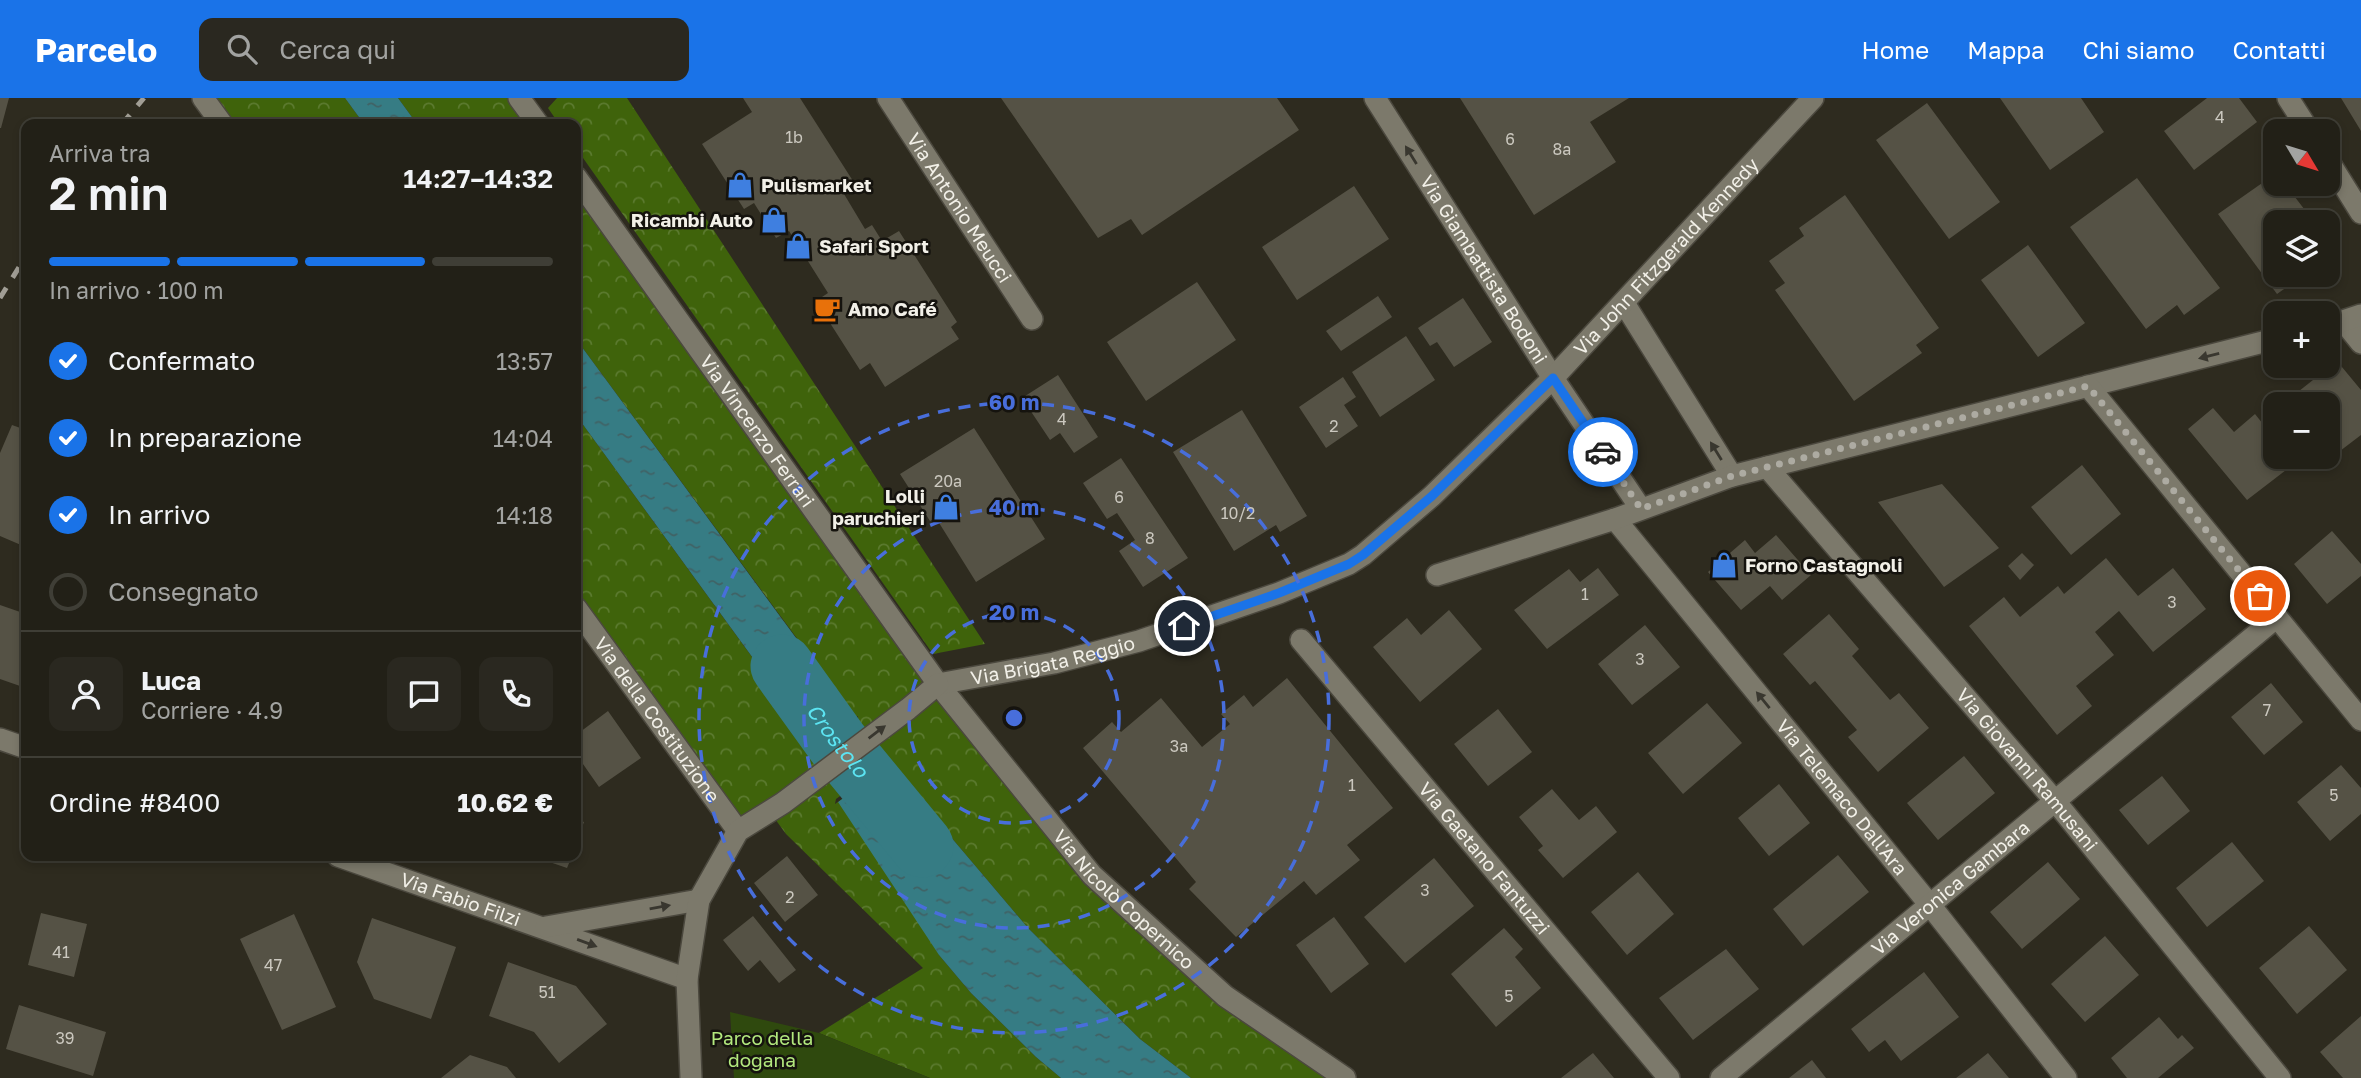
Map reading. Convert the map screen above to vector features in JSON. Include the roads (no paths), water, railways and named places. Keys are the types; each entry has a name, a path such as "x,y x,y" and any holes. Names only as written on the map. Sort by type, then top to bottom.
{"street":[{"path":"203,98 218,119"},
{"path":"519,98 534,119"},
{"name":"Via Antonio Meucci","path":"888,98 1032,318"},
{"name":"Via Giambattista Bodoni","path":"1375,98 1553,378 1641,509"},
{"name":"Via John Fitzgerald Kennedy","path":"1363,555 1432,496 1553,378 1813,98"},
{"path":"2288,98 2301,119"},
{"path":"2340,180 2361,214"},
{"name":"Via Vincenzo Ferrari","path":"581,184 938,684"},
{"path":"1624,303 1732,476"},
{"path":"2344,321 2361,343"},
{"path":"1437,575 1615,519 1732,476 2263,342"},
{"path":"2088,386 2361,720"},
{"name":"Via Giovanni Ramusani","path":"1767,467 2055,801 2280,1078"},
{"name":"Via Telemaco Dall'Ara","path":"1615,519 1930,905 2066,1078"},
{"name":"Via Brigata Reggio","path":"938,684 1054,663 1139,641 1279,593 1349,564 1363,555"},
{"name":"Via della Costituzione","path":"581,615 738,831"},
{"name":"Via Veronica Gambara","path":"1721,1078 2277,617"},
{"name":"Via Gaetano Fantuzzi","path":"1301,640 1669,1078"},
{"path":"691,1078 687,979 699,900 738,831 783,803 938,684"},
{"name":"Via Nicolò Copernico","path":"938,684 1091,875 1225,996 1345,1078"},
{"path":"0,738 21,746"},
{"name":"Via Fabio Filzi","path":"352,861 687,979"},
{"name":"Via Fabio Filzi","path":"544,928 699,900"}],"water":[{"path":"345,98 398,98 413,119 360,119"},
{"path":"581,346 855,718 817,746 581,422"},
{"path":"889,764 1028,928 1140,1039 1191,1078 1061,1078 971,993 939,955 838,802"}],"waterway":[{"name":"Crostolo","path":"782,666 838,744 922,846"}],"railway":[{"path":"126,119 144,98"},
{"path":"0,298 21,264"}],"place":[{"name":"Pulismarket","path":"740,185"},
{"name":"Ricambi Auto","path":"774,220"},
{"name":"Safari Sport","path":"798,246"},
{"name":"Amo Café","path":"827,309"},
{"name":"Lolli paruchieri","path":"946,507"},
{"name":"Forno Castagnoli","path":"1724,565"}],"park label":[{"name":"Parco della dogana","path":"762,1049"}]}
